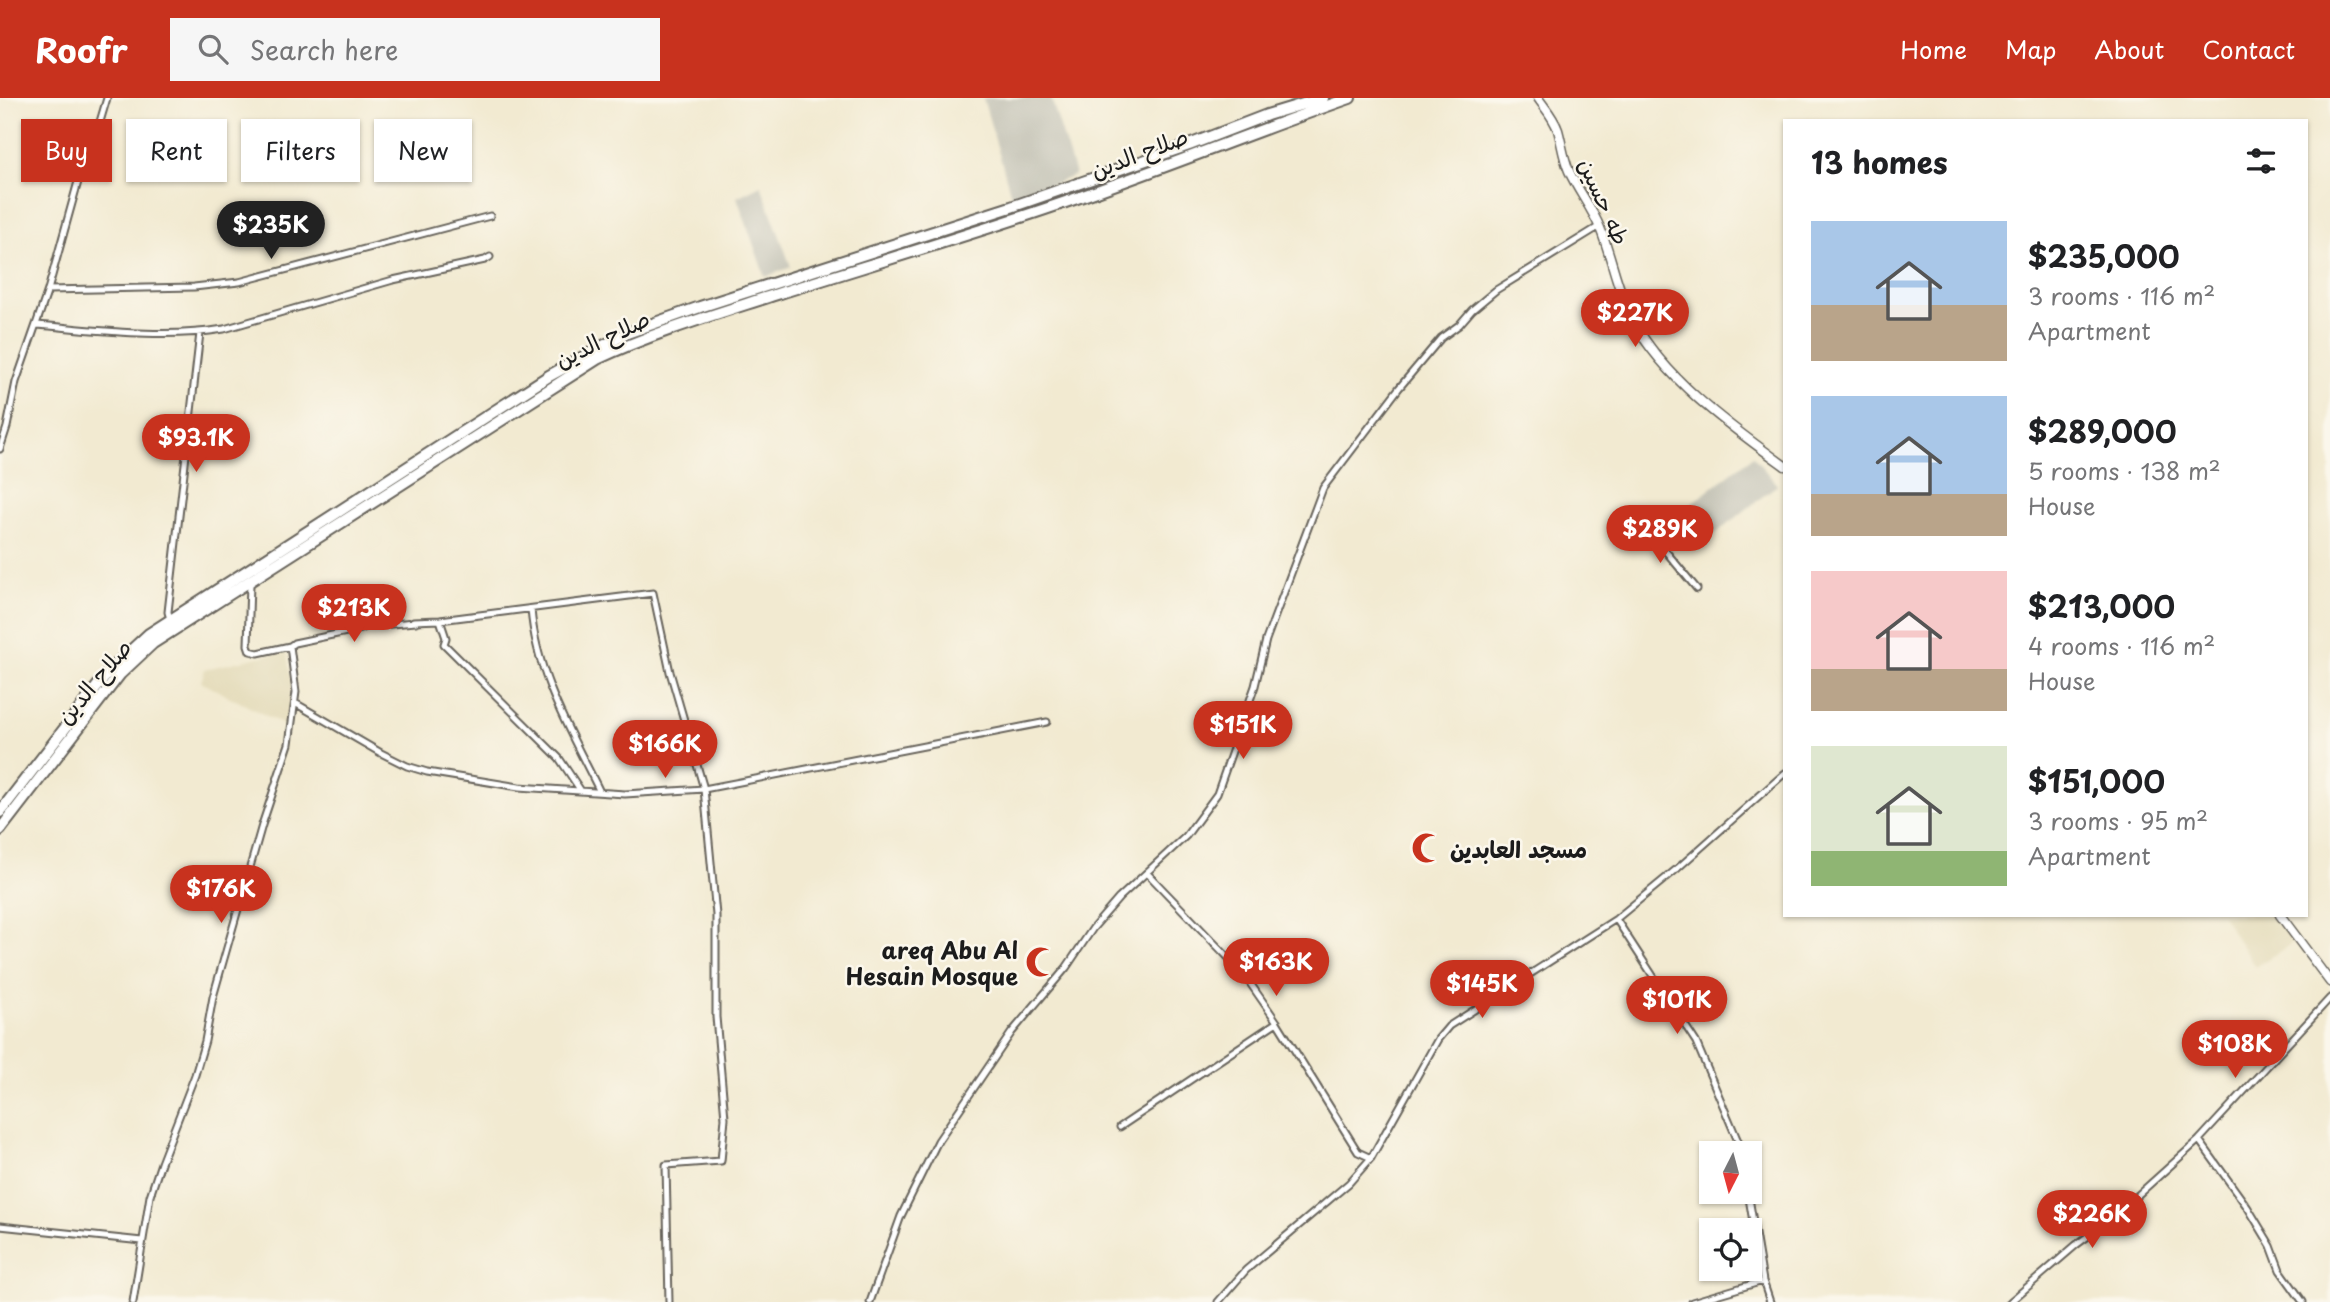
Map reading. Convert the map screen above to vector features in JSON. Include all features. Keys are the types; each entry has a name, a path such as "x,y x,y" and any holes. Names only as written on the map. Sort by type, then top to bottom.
{"highway":[{"name":"صلاح الدين","path":"1285,115 1323,98"},
{"name":"صلاح الدين","path":"0,830 103,695 140,653 573,361 626,333 700,307 1285,115 1350,98"},
{"name":"صلاح الدين","path":"0,813 110,670 135,646 170,619 395,481"}],"street":[{"path":"0,449 16,382 37,325 79,178 94,142 107,98"},
{"name":"طه حسين","path":"1538,98 1558,129 1561,150 1570,172 1600,226 1632,319 1666,368 1745,436 1783,464"},
{"path":"48,290 211,286 239,282 490,216"},
{"path":"870,1302 901,1216 938,1141 1012,1032 1066,968 1093,928 1119,898 1186,836 1217,794 1255,686 1266,640 1323,488 1441,338 1496,290 1600,226"},
{"path":"37,325 200,333 225,329 393,280 490,257"},
{"path":"170,619 168,612 172,567 200,333"},
{"path":"1643,524 1697,589"},
{"path":"250,584 248,645 250,651 258,653 367,626 440,620 653,593 670,672 704,789 716,915 716,1017 724,1129 721,1161 666,1165 668,1302"},
{"path":"531,609 548,686 600,792"},
{"path":"440,620 446,638 444,644 559,758 581,792"},
{"path":"133,1302 150,1196 160,1163 185,1104 203,1047 213,997 259,836 289,744 295,703 290,646"},
{"path":"295,703 381,753 417,769 519,787 581,792 647,793 704,789 1047,722"},
{"path":"1218,1302 1246,1270 1349,1183 1371,1158 1438,1039 1449,1026 1616,919 1783,775"},
{"path":"1147,873 1243,973 1277,1021 1358,1152 1371,1158"},
{"path":"2281,917 2330,982"},
{"path":"1616,919 1696,1042 1738,1141"},
{"path":"2010,1302 2076,1245 2110,1220 2199,1140 2330,998"},
{"path":"1120,1127 1277,1021"},
{"path":"2199,1140 2248,1208 2271,1246 2280,1270 2303,1302"},
{"path":"1750,1204 1763,1281 1770,1302"},
{"path":"0,1226 142,1241"},
{"path":"1692,1302 1763,1281"}],"shaded area":[{"path":"983,98 1051,98 1075,175 1013,202"},
{"path":"761,185 791,267 765,277 737,197"},
{"path":"1753,456 1777,485 1696,549 1673,518"},
{"path":"282,652 287,654 292,687 288,727 201,682 205,669"},
{"path":"2223,917 2278,917 2294,942 2255,967"}],"place":[{"name":"مسجد العابدين","path":"1427,848"},
{"name":"areq Abu Al Hesain Mosque","path":"1041,962"}]}
